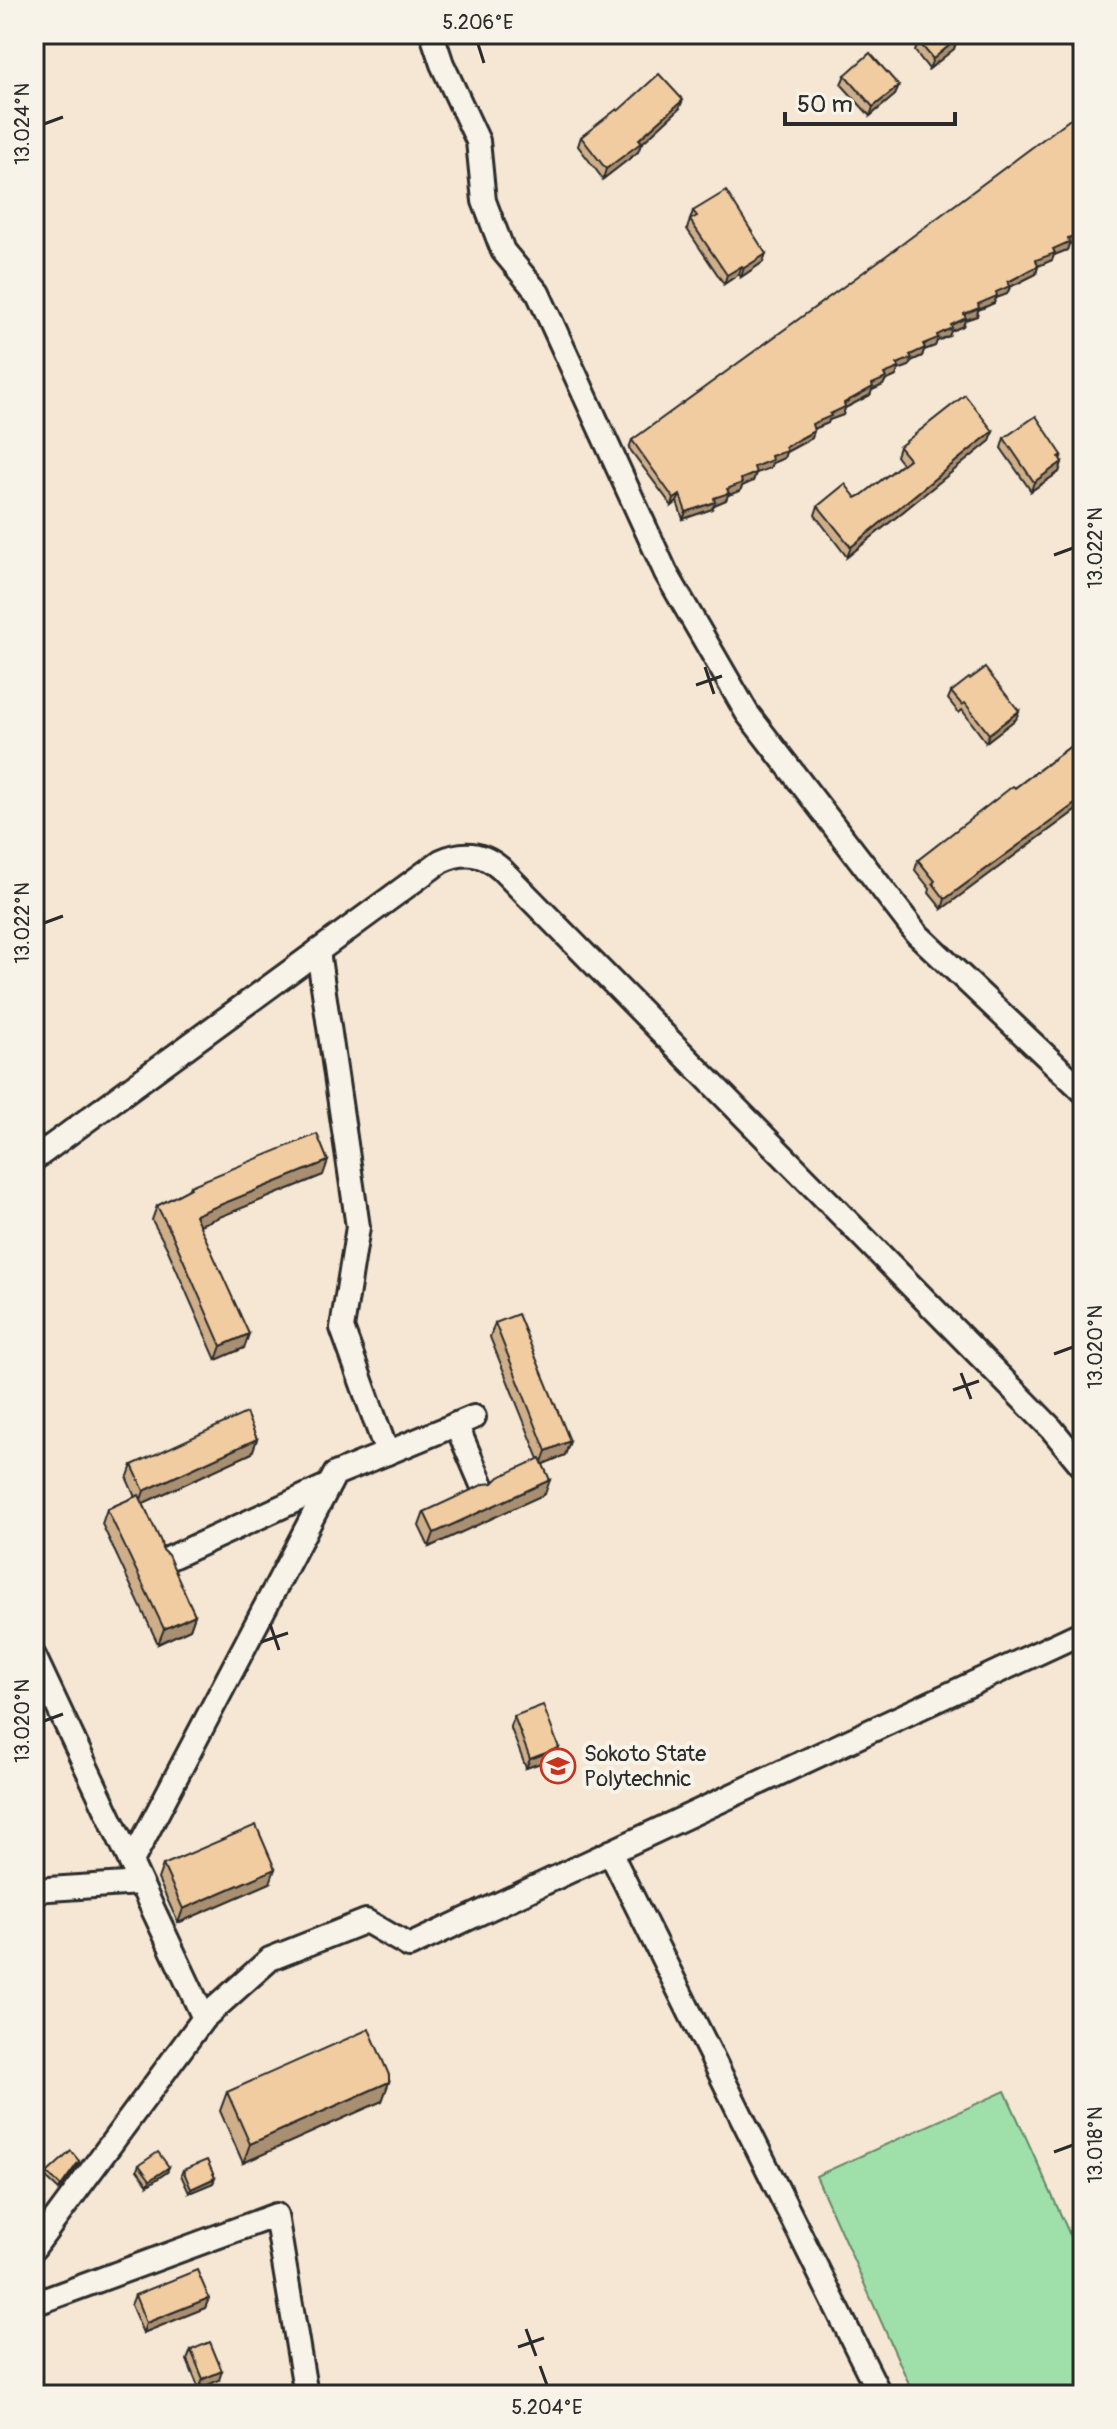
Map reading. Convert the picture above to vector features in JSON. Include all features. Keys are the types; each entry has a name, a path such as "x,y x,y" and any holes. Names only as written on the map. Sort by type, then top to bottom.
{"street":[{"path":"432,34 442,64 478,141 484,201 503,251 538,293 666,573 747,713 917,934 1083,1091"},
{"path":"1077,34 1083,43"},
{"path":"34,1159 441,861 473,854 493,862 1051,1428 1083,1467"},
{"path":"318,951 358,1227 342,1328 387,1453"},
{"path":"136,1873 335,1474 465,1420 482,1485"},
{"path":"170,1558 329,1485"},
{"path":"34,2248 204,2018 270,1959 366,1921 409,1946 1083,1632"},
{"path":"34,1656 204,2018"},
{"path":"610,1852 880,2395"},
{"path":"34,1890 136,1873"},
{"path":"34,2304 276,2215 306,2395"}],"green space":[{"path":"1005,2091 1083,2264 1083,2395 914,2395 816,2176"}],"building":[{"path":"928,34 953,34 957,39 933,59 919,42"},
{"path":"870,53 899,86 873,107 845,75"},
{"path":"659,74 683,100 639,139 642,142 606,169 581,137 618,111"},
{"path":"1081,111 1082,233 1053,249 1055,253 1036,260 1038,266 1008,282 1010,286 996,292 997,296 978,304 979,308 964,314 966,318 937,335 938,338 923,344 925,348 910,355 912,358 897,364 899,368 884,374 886,378 844,403 845,407 831,416 812,424 814,431 785,447 787,451 771,456 772,460 754,467 756,473 727,489 729,493 714,498 715,502 686,512 680,495 674,499 632,440"},
{"path":"726,191 766,254 727,275 690,220 697,216 693,211"},
{"path":"965,395 993,431 851,547 818,506 845,484 856,498 862,495 909,459 899,447"},
{"path":"1036,416 1062,455 1059,457 1062,462 1034,482 1004,438"},
{"path":"985,668 1019,711 989,734 965,703 962,705 951,692"},
{"path":"1083,737 1083,798 945,899 918,860 1013,786 1015,788"},
{"path":"317,1134 328,1161 195,1215 249,1334 221,1346 157,1206 190,1186"},
{"path":"518,1314 570,1441 546,1451 495,1323"},
{"path":"246,1413 257,1439 144,1491 132,1465"},
{"path":"540,1458 550,1480 434,1533 424,1512 484,1484 493,1483 499,1477"},
{"path":"139,1495 195,1615 164,1629 107,1509"},
{"path":"543,1705 559,1748 530,1759 514,1716"},
{"path":"256,1825 275,1869 183,1909 163,1865"},
{"path":"369,2029 389,2075 389,2082 250,2144 227,2092"},
{"path":"71,2151 79,2161 61,2186 47,2173"},
{"path":"158,2152 169,2167 150,2180 139,2165"},
{"path":"207,2160 215,2178 191,2189 183,2170"},
{"path":"197,2270 209,2298 146,2323 135,2295"},
{"path":"210,2342 222,2371 203,2379 191,2350"}],"place":[{"name":"Sokoto State Polytechnic","path":"558,1766"}]}
